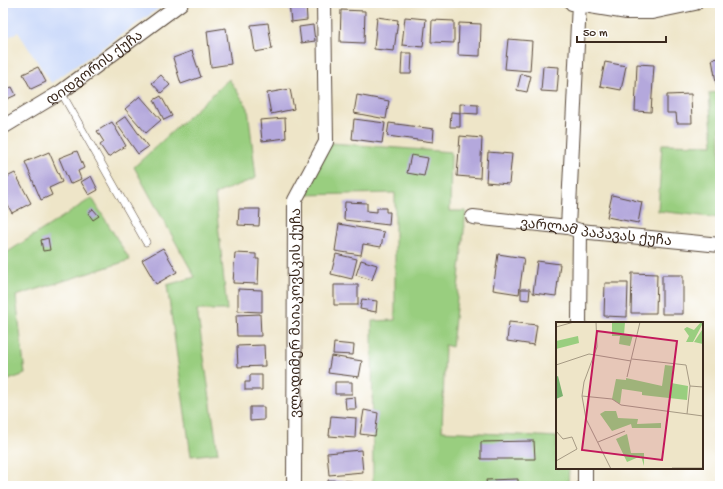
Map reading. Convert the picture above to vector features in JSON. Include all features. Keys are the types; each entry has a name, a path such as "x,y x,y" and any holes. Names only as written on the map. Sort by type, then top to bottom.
{"street":[{"name":"დიდგორის ქუჩა","path":"3,127 61,92 181,3"},
{"name":"ვლადიმერ მაიაკოვსკის ქუჩა","path":"294,486 296,200 326,142 324,3"},
{"path":"579,322 574,229 577,4 628,12 652,12 695,3"},
{"name":"ვარლამ პაპავას ქუჩა","path":"472,217 720,245"},
{"path":"585,469 585,486"}],"lane":[{"path":"61,92 146,242"}],"shaded area":[{"path":"3,3 167,3 51,83 18,32 3,40"}],"green space":[{"path":"229,79 248,108 256,178 215,194 227,310 197,310 218,453 191,456 167,285 195,277 134,167"},
{"path":"720,92 720,218 658,211 662,144 713,145 709,93"},
{"path":"331,143 451,152 450,211 466,211 452,347 445,345 442,431 556,437 556,469 569,469 568,486 469,483 469,486 373,486 372,321 395,320 395,193 302,195"},
{"path":"92,198 130,260 16,296 25,374 3,382 3,360 6,358 3,352 3,255"}],"building":[{"path":"289,3 306,3 307,20 291,22"},
{"path":"341,10 365,11 364,43 340,42"},
{"path":"377,17 398,20 394,51 374,49"},
{"path":"405,17 426,19 423,47 402,45"},
{"path":"432,20 454,21 454,43 431,42"},
{"path":"268,23 272,49 255,52 251,25"},
{"path":"459,23 481,24 480,56 458,55"},
{"path":"313,25 315,41 301,43 299,27"},
{"path":"226,28 231,64 211,67 207,31"},
{"path":"508,39 532,41 530,71 505,69"},
{"path":"192,51 201,77 181,84 173,58"},
{"path":"402,53 412,53 411,74 401,74"},
{"path":"720,58 720,88 717,88 712,59"},
{"path":"605,62 626,66 621,90 600,86"},
{"path":"637,64 654,65 651,112 635,111"},
{"path":"543,66 559,67 557,92 541,91"},
{"path":"38,67 46,82 31,89 23,74"},
{"path":"521,74 531,76 527,92 517,90"},
{"path":"161,75 170,85 161,93 152,83"},
{"path":"3,81 7,89 12,87 16,95 3,101"},
{"path":"290,89 294,109 271,114 267,93"},
{"path":"691,94 692,123 677,123 676,113 667,113 667,95"},
{"path":"357,95 389,101 386,119 354,113"},
{"path":"140,96 161,120 146,133 125,109"},
{"path":"161,96 172,116 164,120 154,100"},
{"path":"460,104 478,105 478,114 460,113"},
{"path":"451,112 460,113 460,127 450,127"},
{"path":"126,116 148,147 138,154 116,123"},
{"path":"285,118 286,138 262,141 260,120"},
{"path":"354,119 385,123 382,143 352,139"},
{"path":"112,122 126,146 108,157 100,145 104,142 97,131"},
{"path":"389,123 434,129 433,142 387,136"},
{"path":"460,136 482,138 480,178 457,176"},
{"path":"77,151 84,168 78,171 81,179 70,184 59,158"},
{"path":"49,152 62,182 49,188 52,195 41,200 25,162"},
{"path":"488,152 512,154 509,184 486,182"},
{"path":"411,155 428,158 424,176 407,173"},
{"path":"15,173 31,203 12,213 3,197 3,179"},
{"path":"91,176 98,190 89,195 81,182"},
{"path":"612,195 642,202 638,223 607,217"},
{"path":"345,202 367,203 367,211 377,212 377,208 386,208 386,212 390,212 389,225 344,220"},
{"path":"93,209 99,216 93,220 88,213"},
{"path":"239,209 260,209 259,226 238,225"},
{"path":"339,224 384,232 381,247 363,244 361,255 335,251"},
{"path":"48,238 50,250 43,251 41,240"},
{"path":"163,248 177,272 156,284 142,260"},
{"path":"235,253 256,254 256,259 259,259 258,284 233,283"},
{"path":"336,254 357,259 352,279 331,274"},
{"path":"498,254 524,258 519,294 493,290"},
{"path":"361,260 377,265 372,280 356,275"},
{"path":"537,261 560,264 556,296 533,293"},
{"path":"632,273 657,274 656,313 631,313"},
{"path":"662,275 683,275 683,314 662,314"},
{"path":"605,283 628,283 627,317 604,316"},
{"path":"334,285 358,285 358,305 334,305"},
{"path":"238,289 262,290 262,312 238,311"},
{"path":"521,289 530,289 529,300 521,299"},
{"path":"362,299 377,301 376,312 360,309"},
{"path":"260,314 261,336 237,336 236,315"},
{"path":"509,322 537,325 534,345 507,341"},
{"path":"334,343 354,345 353,355 333,354"},
{"path":"264,345 265,366 238,367 237,346"},
{"path":"331,356 362,361 359,377 328,373"},
{"path":"250,375 262,375 262,390 245,390 245,382 250,382"},
{"path":"335,382 352,382 352,394 335,394"},
{"path":"355,397 356,409 346,409 345,398"},
{"path":"250,407 264,407 264,420 250,421"},
{"path":"364,410 378,413 375,436 360,434"},
{"path":"331,416 356,418 355,438 329,436"},
{"path":"534,441 535,459 481,459 481,442"},
{"path":"361,450 363,472 329,475 327,453"},
{"path":"518,479 518,486 487,486 486,480"},
{"path":"328,480 351,481 351,486 328,486"}]}
